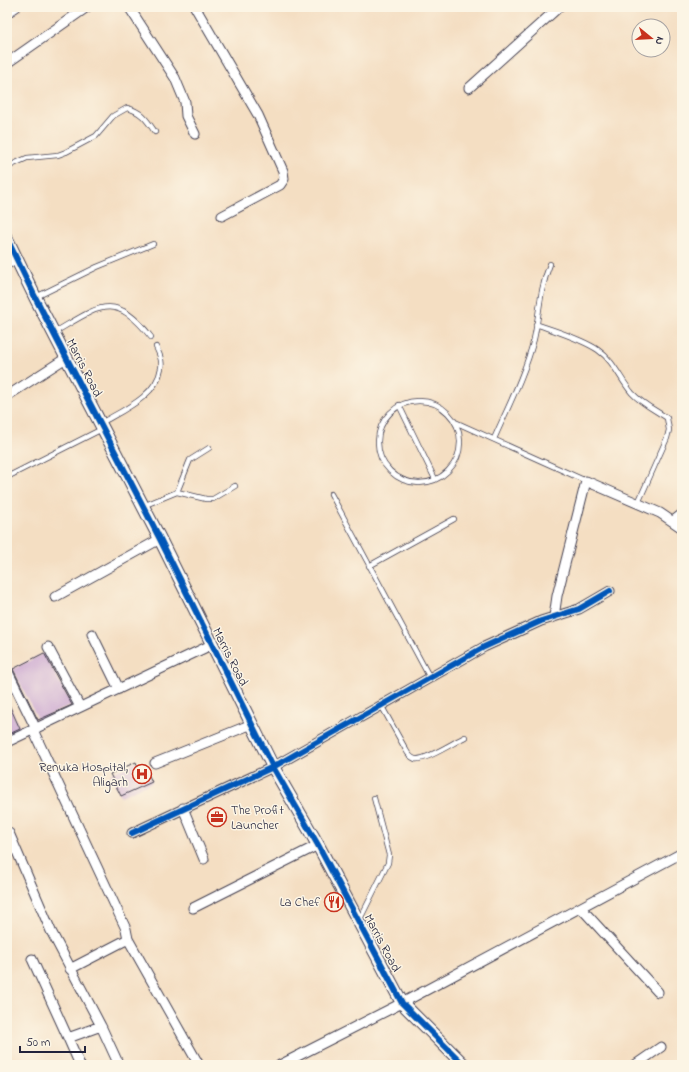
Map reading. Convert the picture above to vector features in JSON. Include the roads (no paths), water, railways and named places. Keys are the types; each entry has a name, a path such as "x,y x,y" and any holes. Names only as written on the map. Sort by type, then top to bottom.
{"street":[{"path":"7,13 16,7"},
{"path":"7,63 87,7"},
{"path":"129,7 175,78 185,102 186,116 195,134"},
{"path":"195,7 258,115 283,171 284,179 280,185 222,216"},
{"path":"469,88 559,7"},
{"name":"Marris Road","path":"7,239 11,261 35,297 54,332 160,539 211,645 273,767 318,845 402,1003 464,1065"},
{"path":"7,396 66,358"},
{"path":"554,617 557,596 586,481 638,503 673,521 682,528"},
{"path":"673,521 682,514"},
{"path":"55,597 160,539"},
{"path":"132,833 273,767 484,648 554,617 579,609 610,591"},
{"path":"92,634 119,689"},
{"path":"7,742 211,645"},
{"path":"48,647 80,708"},
{"path":"7,670 113,900 126,929 128,939 199,1065"},
{"path":"155,763 252,724"},
{"path":"183,808 204,859"},
{"path":"8,832 70,969 101,1026 119,1065"},
{"path":"192,908 318,845"},
{"path":"280,1065 402,1003 682,853"},
{"path":"581,908 658,992"},
{"path":"70,969 128,939"},
{"path":"32,959 80,1065"},
{"path":"68,1038 101,1026"},
{"path":"635,1065 661,1047"}],"lane":[{"path":"7,167 27,158 58,155 66,152 96,136 113,116 127,108 138,112 144,117 155,132"},
{"path":"35,297 97,267 153,244"},
{"path":"494,440 528,358 536,324 543,282 550,264"},
{"path":"54,332 96,308 111,307 130,315 140,323 151,337"},
{"path":"536,324 584,342 599,350 609,359 632,393 644,404 667,418 669,430 667,438 638,503"},
{"path":"7,477 101,426 147,393 152,387 162,367 156,347"},
{"path":"415,401 430,402 445,410 455,422 460,437 458,453 451,468 443,475 423,483 407,481 393,474 382,461 378,446 379,430 387,416 399,405 415,401"},
{"path":"399,405 435,479"},
{"path":"455,422 586,481"},
{"path":"178,492 190,460 209,448"},
{"path":"143,506 178,492 206,499 213,499 235,486"},
{"path":"331,494 430,678"},
{"path":"369,566 454,519"},
{"path":"381,705 406,750 410,756 415,759 430,755 465,737"},
{"path":"359,922 388,863 389,855 374,798"}],"place":[{"name":"Renuka Hospital, Aligarh","path":"142,774"},
{"name":"The Profit Launcher","path":"217,817"},
{"name":"La Chef","path":"334,902"}]}
